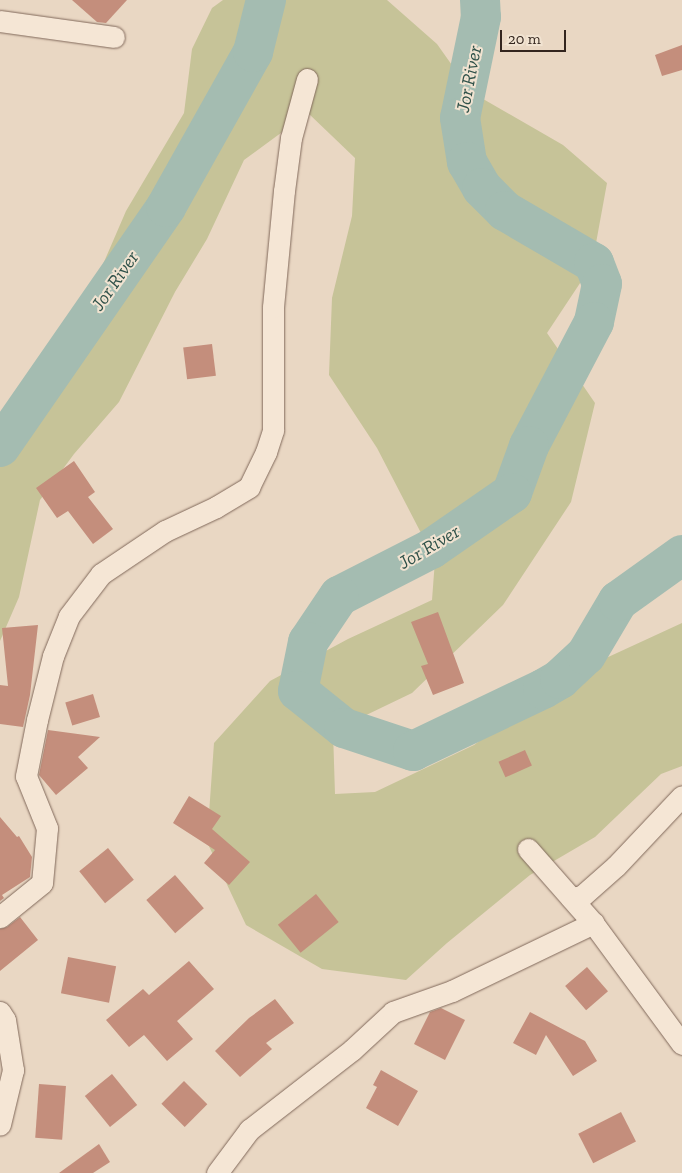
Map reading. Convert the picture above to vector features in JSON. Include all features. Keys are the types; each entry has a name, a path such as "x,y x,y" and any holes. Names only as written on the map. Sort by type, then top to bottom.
{"street":[{"path":"0,21 114,37"},
{"path":"0,917 42,883 47,828 26,776 37,720 53,656 69,616 101,574 165,531 216,507 248,487 266,452 273,430 273,307 284,191 291,138 307,79"},
{"path":"571,898 582,896 616,866 682,796"},
{"path":"528,849 593,923 682,1044"},
{"path":"217,1173 249,1130 352,1050 394,1012 452,990 593,923"},
{"path":"0,1012 5,1020 13,1070 0,1124"}],"shaded area":[{"path":"223,0 387,0 437,44 471,92 563,145 607,183 592,265 547,333 595,403 571,502 503,605 412,693 333,731 335,794 375,792 474,745 567,676 682,623 682,766 661,774 595,837 530,875 447,943 406,980 322,969 246,925 207,842 214,743 270,681 348,639 432,600 435,560 377,448 329,375 332,298 352,216 355,158 308,113 244,160 207,239 175,292 119,402 74,454 40,500 19,597 0,641 0,441 39,392 75,329 126,211 184,113 192,49 212,8"}],"building":[{"path":"72,0 127,0 106,23 97,22"},
{"path":"682,45 682,70 662,76 655,55"},
{"path":"212,344 216,376 187,379 183,348"},
{"path":"74,461 95,492 88,497 113,529 93,544 68,511 57,518 36,488"},
{"path":"438,612 464,683 433,695 421,666 428,664 411,622"},
{"path":"38,625 30,695 23,727 0,724 0,685 8,686 2,628"},
{"path":"93,694 100,717 72,725 65,702"},
{"path":"48,730 100,737 78,757 88,768 56,795 39,775"},
{"path":"525,750 532,766 505,777 499,762"},
{"path":"189,796 221,816 212,829 250,862 229,885 204,863 215,850 173,823"},
{"path":"0,817 17,837 19,836 32,857 30,877 2,895 4,898 0,901"},
{"path":"108,848 134,880 105,903 79,871"},
{"path":"175,875 204,908 175,933 146,900"},
{"path":"316,894 339,922 301,953 278,925"},
{"path":"20,917 38,940 0,971 0,929 7,927"},
{"path":"68,957 116,966 109,1003 61,993"},
{"path":"189,961 214,989 177,1021 193,1039 167,1061 144,1035 129,1047 106,1020 143,989 149,995"},
{"path":"587,967 608,991 586,1010 565,986"},
{"path":"275,999 294,1023 266,1043 272,1049 240,1077 215,1051 249,1018"},
{"path":"441,1008 465,1020 445,1060 414,1044 430,1012"},
{"path":"530,1012 585,1041 597,1061 573,1076 546,1035 536,1055 513,1043"},
{"path":"381,1070 418,1091 398,1126 366,1108 377,1087 373,1085"},
{"path":"112,1074 137,1105 110,1127 85,1096"},
{"path":"184,1081 207,1104 185,1127 161,1104"},
{"path":"39,1084 66,1086 62,1140 35,1138"},
{"path":"621,1112 636,1141 593,1163 578,1134"},
{"path":"99,1144 110,1162 93,1173 59,1173"}],"waterway":[{"name":"Jor River","path":"0,447 166,207 253,52 266,0"},
{"name":"Jor River","path":"480,0 481,17 460,118 467,162 482,188 505,211 594,263 602,284 594,322 529,446 512,493 431,549 339,596 308,642 298,691 344,728 413,751 543,689 560,679 586,655 618,601 682,555"}]}
